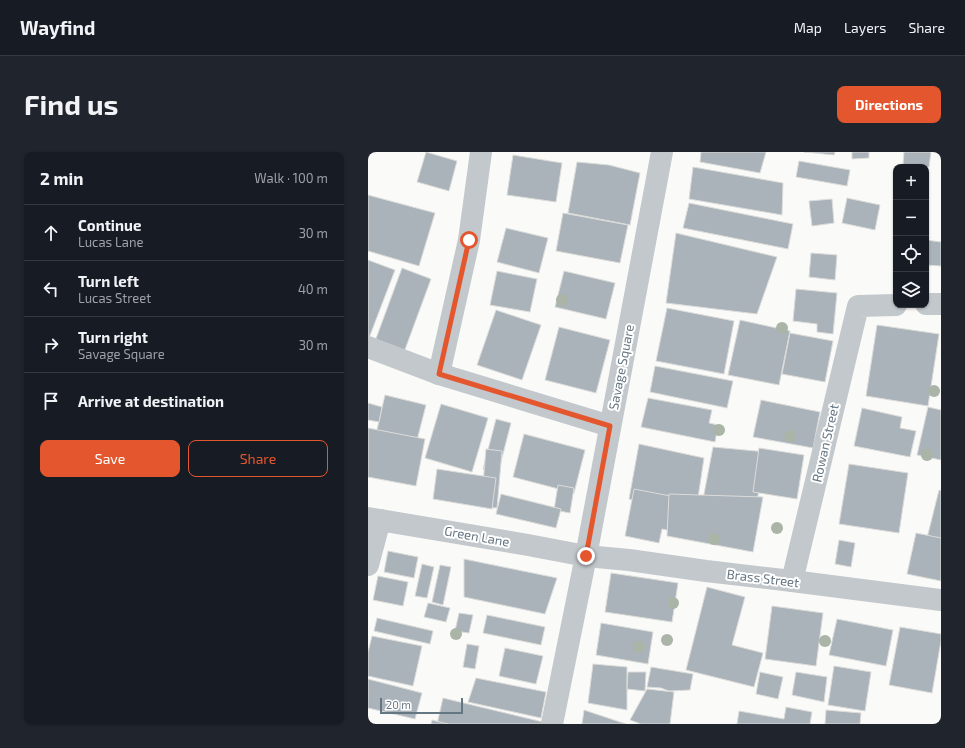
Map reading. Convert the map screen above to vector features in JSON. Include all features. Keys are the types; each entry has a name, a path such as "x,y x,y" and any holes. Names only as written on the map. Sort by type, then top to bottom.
{"street":[{"path":"439,374 469,240 480,152"},
{"name":"Savage Square","path":"552,724 586,556 662,152"},
{"path":"929,304 941,304"},
{"name":"Rowan Street","path":"792,581 858,306 893,305"},
{"path":"368,347 439,374 610,426"},
{"path":"368,565 374,519"},
{"name":"Green Lane","path":"374,519 528,544 586,556"},
{"name":"Brass Street","path":"586,556 629,560 941,600"}],"building":[{"path":"426,152 457,161 449,191 417,182"},
{"path":"701,152 766,152 760,173 700,162"},
{"path":"804,152 835,152 834,155"},
{"path":"852,152 869,152 869,158 852,159"},
{"path":"904,152 931,152 929,167 929,164 903,164"},
{"path":"513,155 562,163 556,202 507,195"},
{"path":"799,161 850,170 847,186 796,177"},
{"path":"577,162 609,165 640,173 630,225 568,213"},
{"path":"693,167 783,183 782,215 689,199"},
{"path":"368,195 435,213 419,266 368,251"},
{"path":"847,198 880,205 875,230 842,223"},
{"path":"832,199 834,223 812,226 809,201"},
{"path":"689,203 793,224 788,249 683,228"},
{"path":"563,213 628,225 620,263 556,251"},
{"path":"506,228 548,238 539,273 497,262"},
{"path":"676,233 777,257 757,314 666,303"},
{"path":"929,240 941,242 941,266 929,265"},
{"path":"811,253 837,255 835,280 809,277"},
{"path":"368,260 395,270 369,338 368,338"},
{"path":"402,268 431,279 403,355 374,344"},
{"path":"497,271 537,279 530,312 490,305"},
{"path":"564,271 615,283 606,319 555,307"},
{"path":"796,289 837,293 833,334 817,332 817,324 793,321"},
{"path":"667,308 734,321 724,374 656,361"},
{"path":"496,310 541,325 522,380 477,365"},
{"path":"740,320 790,331 779,385 728,375"},
{"path":"877,325 939,334 928,406 866,396"},
{"path":"559,327 610,340 596,393 545,380"},
{"path":"790,333 833,341 825,382 782,374"},
{"path":"655,366 733,381 727,408 650,392"},
{"path":"385,395 426,405 414,452 374,443"},
{"path":"648,398 712,410 709,423 718,425 715,442 641,427"},
{"path":"761,400 820,412 813,448 753,437"},
{"path":"368,403 382,407 379,422 368,420"},
{"path":"441,404 488,418 472,472 425,458"},
{"path":"928,407 941,410 941,460 917,455"},
{"path":"862,408 902,417 900,428 916,431 910,457 854,446"},
{"path":"496,419 511,423 498,473 483,469"},
{"path":"368,428 425,439 416,486 368,477"},
{"path":"524,434 585,450 574,493 513,477"},
{"path":"639,444 704,458 695,518 629,499"},
{"path":"713,447 767,452 750,534 699,520"},
{"path":"759,448 804,455 797,499 753,492"},
{"path":"486,449 502,451 497,508 481,507"},
{"path":"849,464 908,473 899,533 839,524"},
{"path":"437,469 496,478 492,509 433,499"},
{"path":"558,485 574,488 570,513 554,510"},
{"path":"634,489 697,501 691,535 662,529 659,543 625,536"},
{"path":"939,490 941,491 941,545 926,542"},
{"path":"501,494 561,509 556,528 496,514"},
{"path":"669,494 763,497 753,552 667,536"},
{"path":"916,533 941,538 941,581 907,574"},
{"path":"839,540 855,543 851,567 835,564"},
{"path":"388,551 418,557 414,578 384,572"},
{"path":"464,559 557,578 545,614 464,597"},
{"path":"422,564 434,567 427,598 415,596"},
{"path":"440,565 451,567 443,605 432,602"},
{"path":"611,573 678,583 672,622 605,612"},
{"path":"378,576 408,582 403,606 373,600"},
{"path":"707,587 745,597 732,645 763,653 754,687 686,670"},
{"path":"428,603 450,608 446,622 424,617"},
{"path":"772,606 823,613 816,666 765,659"},
{"path":"459,613 473,615 469,633 455,631"},
{"path":"487,615 545,627 541,645 483,633"},
{"path":"377,618 433,631 430,644 374,631"},
{"path":"837,619 893,630 886,666 829,655"},
{"path":"601,623 653,632 648,664 596,655"},
{"path":"900,627 941,634 932,693 889,685"},
{"path":"372,636 422,646 413,686 368,676 368,652"},
{"path":"467,644 479,646 475,669 463,667"},
{"path":"505,648 543,656 536,684 499,676"},
{"path":"593,664 627,667 627,710 588,703"},
{"path":"834,666 871,672 865,711 828,705"},
{"path":"651,667 693,674 690,690 669,691 661,688 647,687"},
{"path":"628,672 646,672 645,691 627,689"},
{"path":"760,672 783,677 778,699 756,694"},
{"path":"796,672 827,677 824,702 792,695"},
{"path":"476,678 546,692 541,718 468,702"},
{"path":"368,679 422,693 415,719 368,708"},
{"path":"647,689 674,692 670,724 641,724 630,720"},
{"path":"443,698 543,722 542,724 437,724"},
{"path":"786,707 812,712 810,724 737,724 739,711 784,719"},
{"path":"584,710 626,724 582,724"},
{"path":"826,710 861,713 860,724 825,724"},
{"path":"432,720 448,724 431,724"}],"route":[{"path":"469,240 439,374 610,426 586,556"}]}
